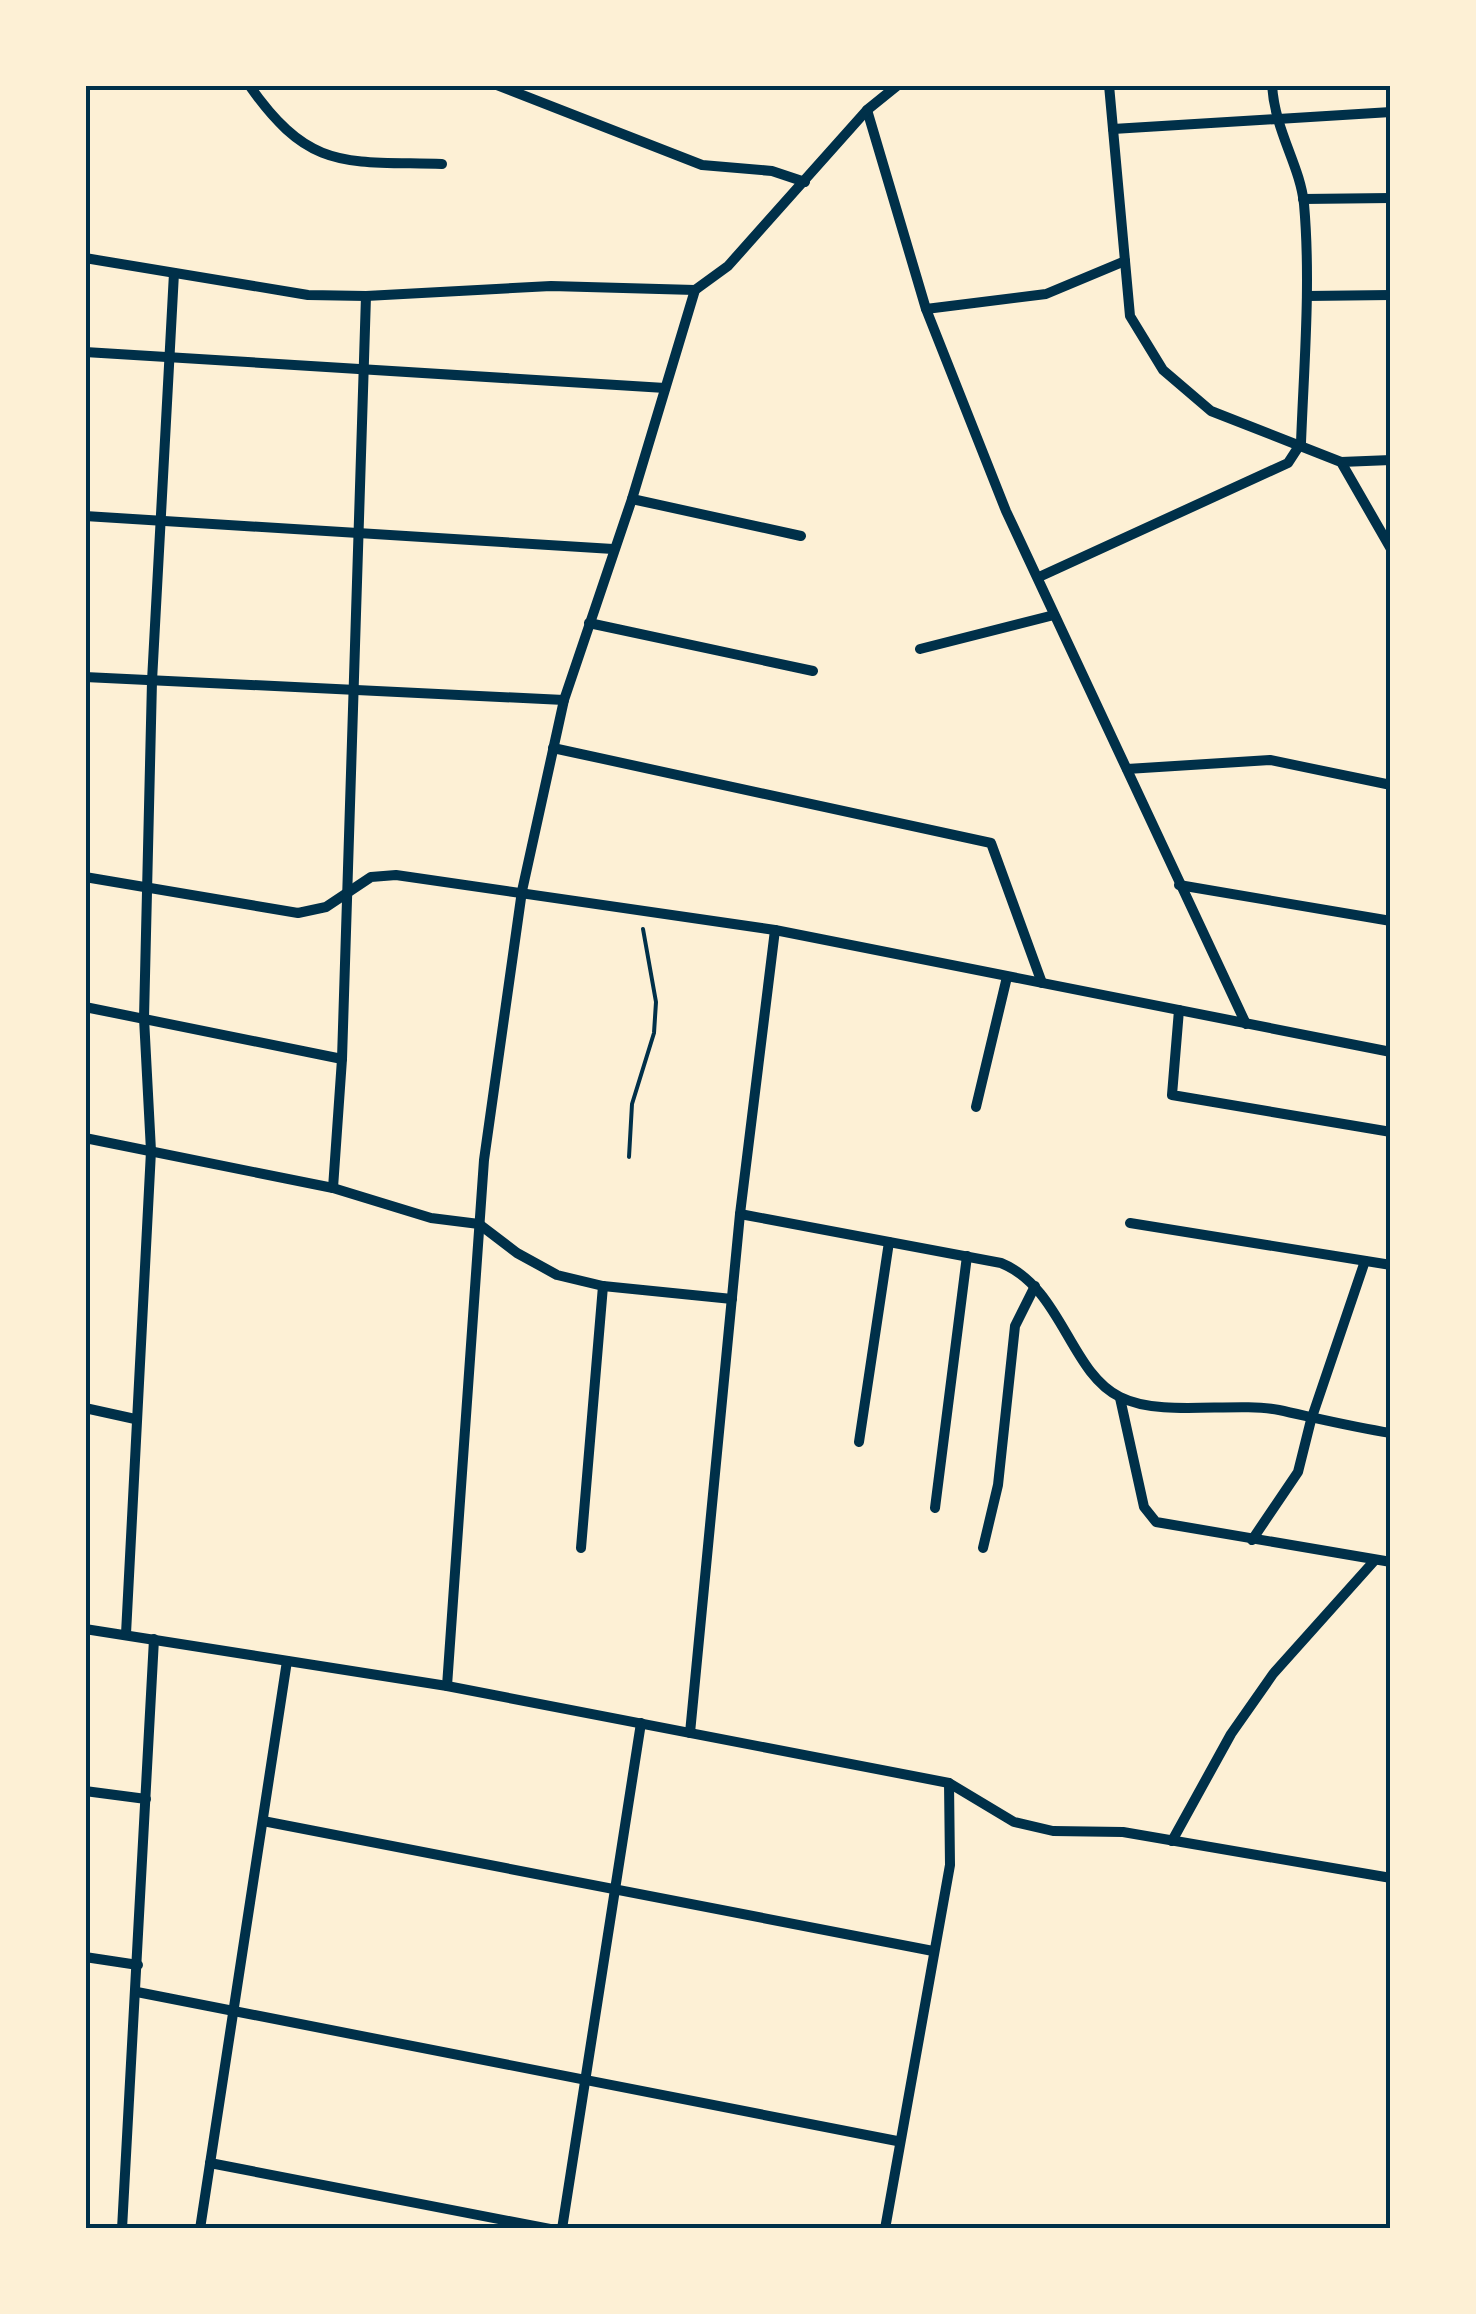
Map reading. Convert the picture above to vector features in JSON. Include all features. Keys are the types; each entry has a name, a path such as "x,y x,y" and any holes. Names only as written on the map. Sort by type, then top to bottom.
{"street":[{"path":"249,85 312,152 344,161 442,164"},
{"path":"497,85 702,165 772,171 805,182"},
{"path":"85,258 308,295 366,296 551,286 694,290 728,266 868,110 898,85"},
{"path":"1109,85 1130,316 1163,370 1211,411 1341,462 1391,460"},
{"path":"1039,576 1288,463 1301,444 1306,296 1304,199 1274,119 1272,85"},
{"path":"868,110 926,309 1006,511 1246,1024"},
{"path":"1113,129 1391,112"},
{"path":"1304,199 1391,198"},
{"path":"926,309 1046,294 1125,262"},
{"path":"126,1634 151,1151 144,1018 152,681 174,272"},
{"path":"447,1686 479,1224 522,891 564,700 632,499 694,290"},
{"path":"1306,296 1391,294"},
{"path":"332,1188 342,1060 366,296"},
{"path":"85,352 665,388"},
{"path":"1341,462 1391,549"},
{"path":"632,499 800,536"},
{"path":"85,516 614,550"},
{"path":"920,649 1054,615"},
{"path":"589,623 813,671"},
{"path":"85,677 564,700"},
{"path":"553,748 992,843 1042,984"},
{"path":"1126,769 1270,760 1391,784"},
{"path":"85,877 298,914 326,907 371,878 396,875 522,891 774,930 1391,1052"},
{"path":"1179,885 1391,921"},
{"path":"690,1733 740,1214 774,930"},
{"path":"976,1108 1007,977"},
{"path":"85,1007 342,1060"},
{"path":"1180,1010 1172,1094 1391,1132"},
{"path":"85,1138 332,1188 432,1218 479,1224 517,1253 558,1275 603,1286 732,1299"},
{"path":"740,1214 967,1256 1024,1272 1100,1381 1120,1398 1158,1405 1278,1410 1310,1420 1391,1433"},
{"path":"1130,1224 1391,1265"},
{"path":"859,1442 889,1242"},
{"path":"935,1508 967,1256"},
{"path":"1252,1540 1298,1472 1310,1420 1365,1261"},
{"path":"581,1548 603,1286"},
{"path":"983,1548 998,1485 1015,1326 1035,1286"},
{"path":"1120,1398 1144,1507 1156,1522 1391,1562"},
{"path":"85,1408 135,1419"},
{"path":"1172,1841 1232,1734 1273,1674 1375,1560"},
{"path":"85,1629 447,1686 949,1783 1014,1822 1053,1831 1123,1832 1391,1878"},
{"path":"122,2229 154,1639"},
{"path":"200,2229 287,1661"},
{"path":"562,2229 641,1724"},
{"path":"884,2229 950,1865 949,1783"},
{"path":"85,1790 146,1799"},
{"path":"263,1821 933,1951"},
{"path":"85,1957 138,1965"},
{"path":"136,1992 897,2141"},
{"path":"210,2163 550,2229"}],"path":[{"path":"630,1157 632,1104 637,1078 649,1058 656,1002 640,909"}]}
